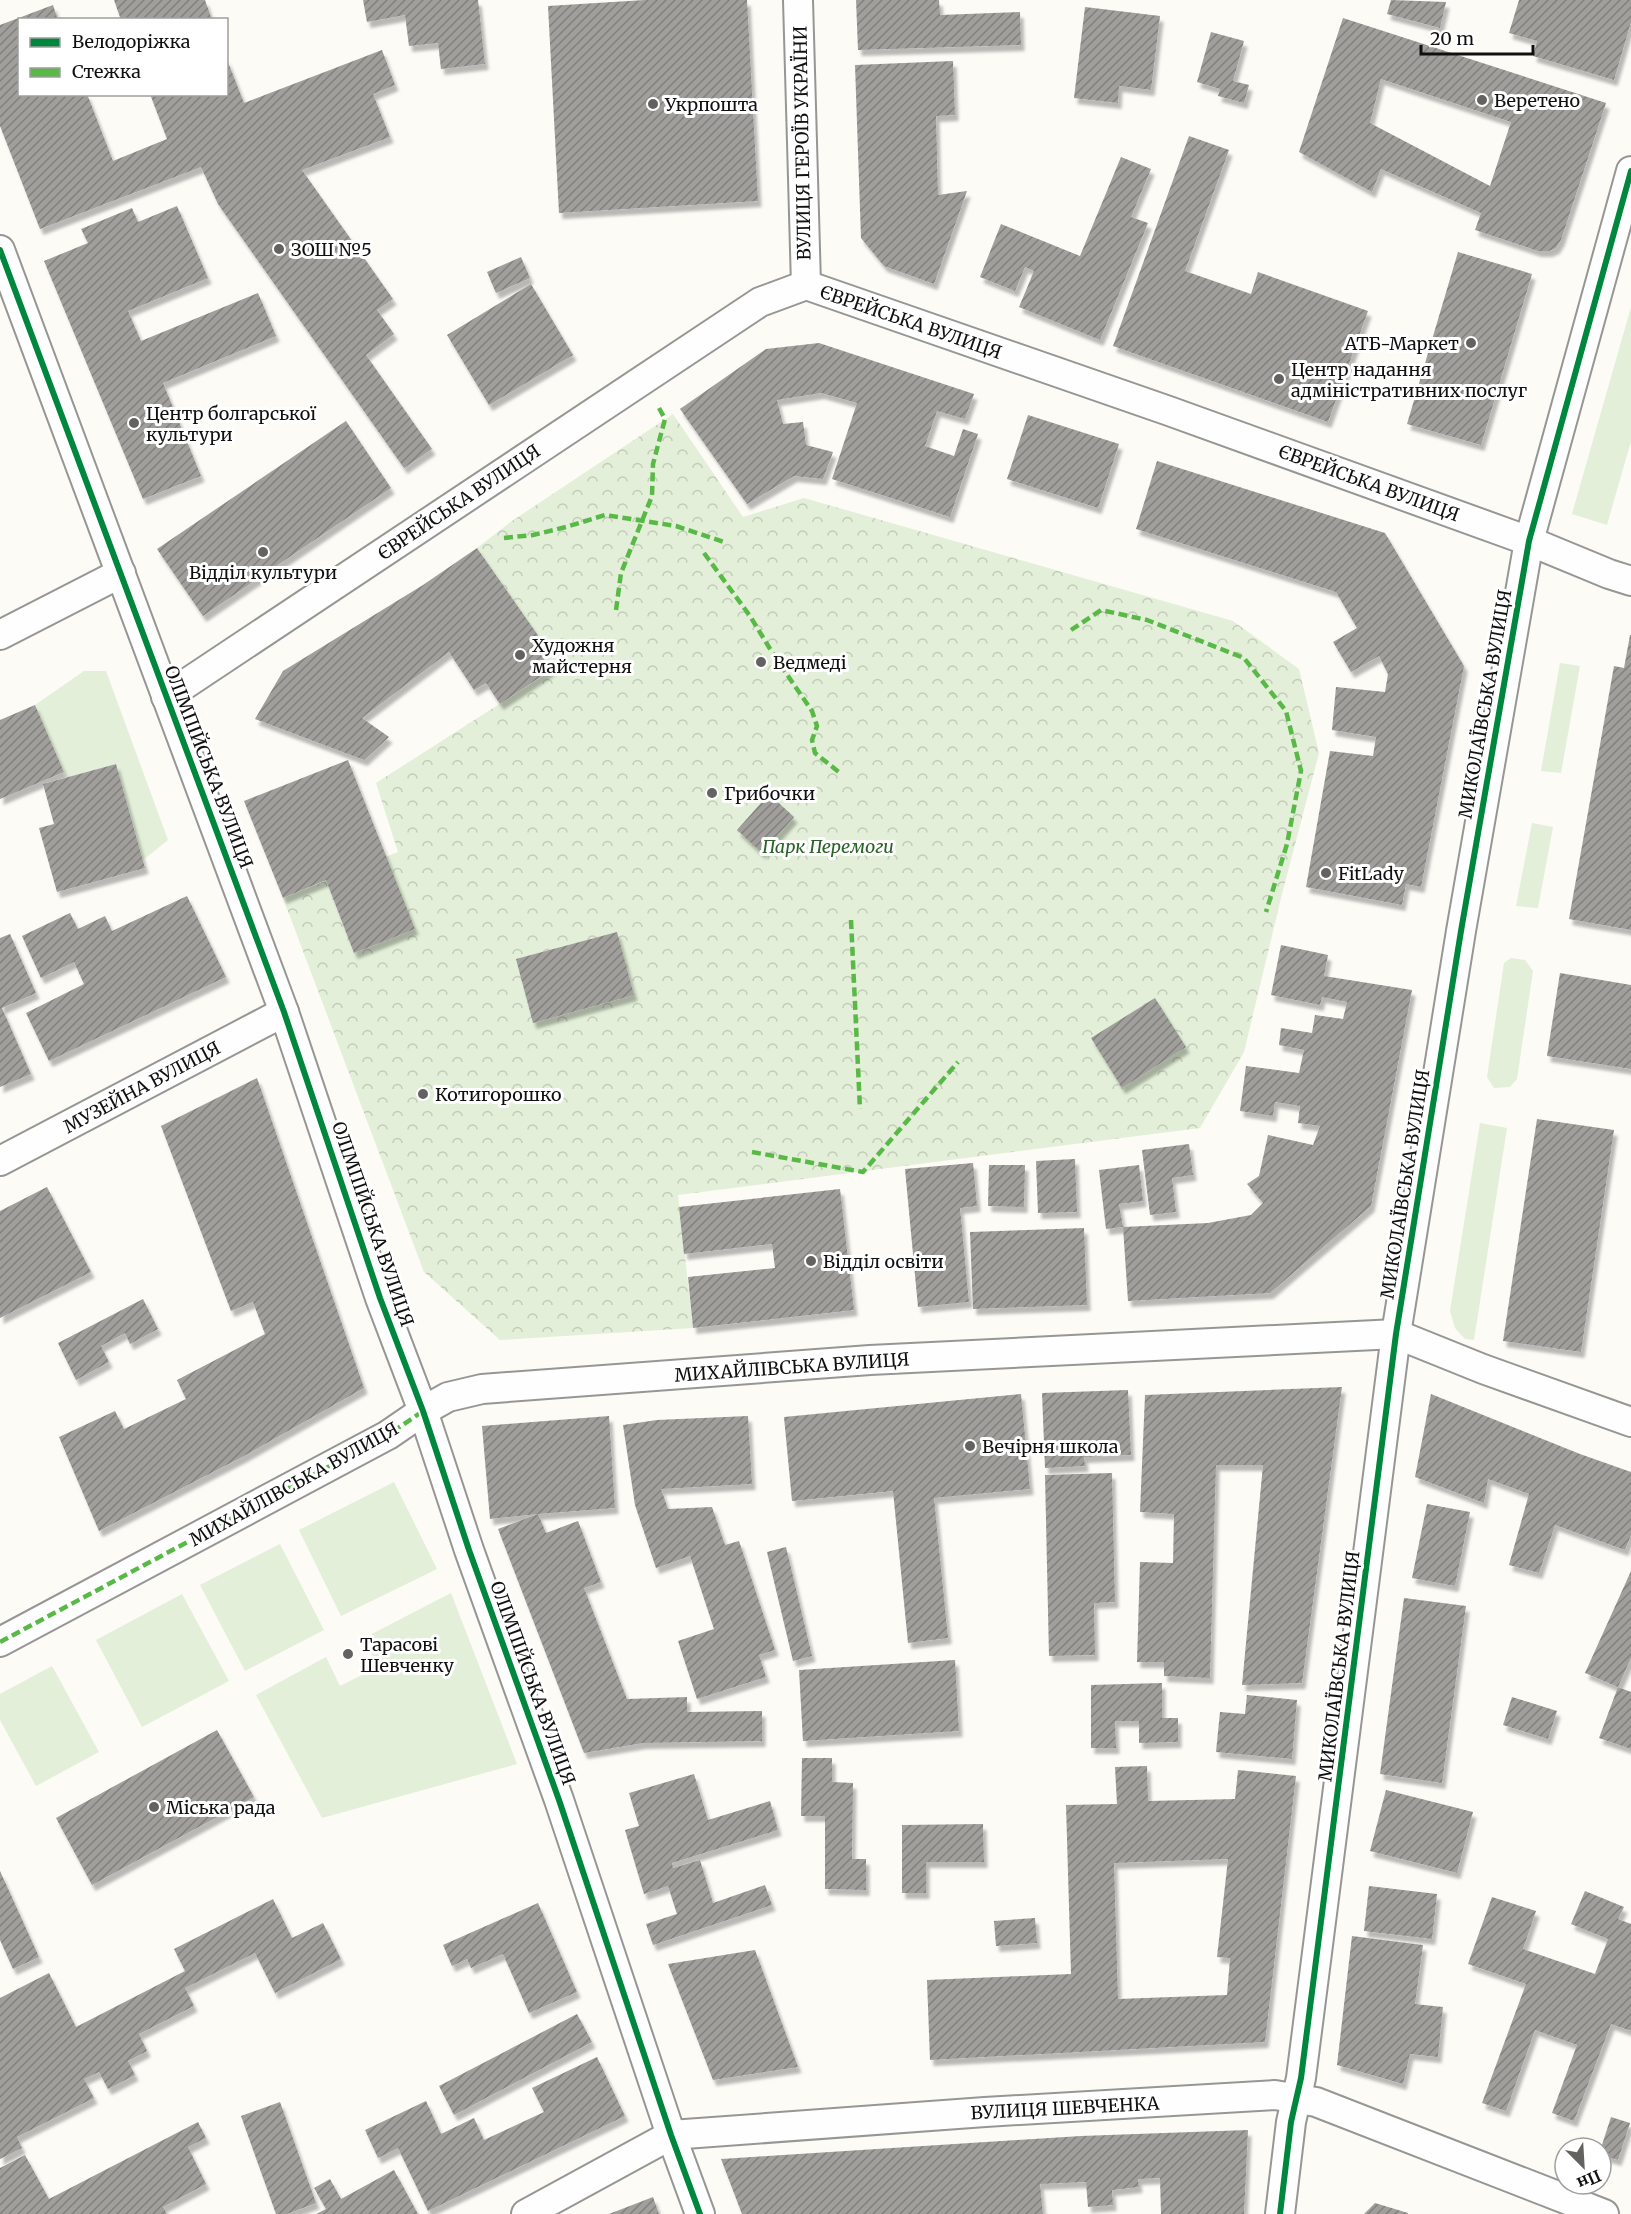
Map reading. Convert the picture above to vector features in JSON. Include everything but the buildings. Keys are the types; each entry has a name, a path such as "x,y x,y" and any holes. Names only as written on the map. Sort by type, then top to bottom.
{"street":[{"name":"ВУЛИЦЯ ГЕРОЇВ УКРАЇНИ","path":"798,0 806,285"},
{"name":"МИКОЛАЇВСЬКА ВУЛИЦЯ","path":"1280,2214 1291,2122 1297,2099 1396,1334 1461,931 1529,541 1631,171"},
{"name":"ОЛІМПІЙСЬКА ВУЛИЦЯ","path":"0,250 284,1012 381,1298 423,1411 469,1550 559,1800 671,2135 700,2214"},
{"name":"ЄВРЕЙСЬКА ВУЛИЦЯ","path":"166,697 760,302 806,285 1169,411 1529,541 1631,581"},
{"path":"0,635 121,573"},
{"name":"МУЗЕЙНА ВУЛИЦЯ","path":"0,1161 284,1012"},
{"name":"МИХАЙЛІВСЬКА ВУЛИЦЯ","path":"0,1642 388,1435 448,1397 482,1389 870,1360 1396,1334 1484,1369 1631,1422"},
{"name":"ВУЛИЦЯ ШЕВЧЕНКА","path":"526,2214 671,2135 985,2112 1275,2095 1316,2102 1604,2214"}],"green space":[{"path":"1631,307 1631,441 1607,525 1572,514"},
{"name":"Парк Перемоги","path":"673,414 743,517 804,498 1233,621 1299,669 1319,753 1244,1052 1200,1128 678,1195 693,1328 500,1340 424,1272 283,898 398,852 376,783 551,671 537,649 544,644 477,548 512,521"},
{"path":"1560,663 1580,666 1561,773 1541,771"},
{"path":"84,671 106,671 168,840 143,860 116,764 67,778 35,705"},
{"path":"1532,823 1553,827 1538,908 1516,906"},
{"path":"1511,958 1525,960 1533,971 1517,1079 1510,1087 1494,1088 1487,1077 1504,963"},
{"path":"1480,1123 1507,1128 1474,1340 1465,1339 1455,1328 1450,1311"},
{"path":"394,1482 437,1569 341,1616 299,1530"},
{"path":"280,1544 324,1630 245,1671 200,1585"},
{"path":"451,1593 517,1764 322,1818 256,1695 326,1657 340,1686 378,1667 364,1638"},
{"path":"182,1594 229,1681 142,1727 96,1640"},
{"path":"52,1666 99,1752 36,1786 0,1720 0,1694"}],"marked path":[{"path":"616,610 621,573 652,496 653,464 665,419 659,408"},
{"path":"504,538 533,535 605,515 676,526 724,542"},
{"path":"704,553 750,616 812,711 817,726 812,740 815,753 840,773"},
{"path":"1071,630 1101,610 1147,620 1244,658 1286,711 1301,771 1287,844 1266,912"},
{"path":"851,920 860,1109"},
{"path":"752,1152 863,1172 958,1062"},
{"path":"0,1642 388,1435 423,1411"}],"cycle path":[{"path":"1280,2214 1291,2122 1301,2078 1396,1334 1461,931 1529,541 1631,171"},
{"path":"0,250 284,1012 380,1298 423,1411 469,1550 559,1800 671,2135 700,2214"}],"place":[{"name":"Веретено","path":"1482,100"},
{"name":"Укрпошта","path":"653,104"},
{"name":"ЗОШ №5","path":"279,249"},
{"name":"АТБ-Маркет","path":"1471,343"},
{"name":"Центр надання адміністративних послуг","path":"1279,379"},
{"name":"Центр болгарської культури","path":"134,423"},
{"name":"Відділ культури","path":"263,552"},
{"name":"Художня майстерня","path":"520,655"},
{"name":"Ведмеді","path":"761,662"},
{"name":"Грибочки","path":"712,793"},
{"name":"FitLady","path":"1326,873"},
{"name":"Котигорошко","path":"423,1094"},
{"name":"Відділ освіти","path":"811,1261"},
{"name":"Вечірня школа","path":"970,1446"},
{"name":"Тарасові Шевченку","path":"348,1654"},
{"name":"Міська рада","path":"154,1807"}]}
